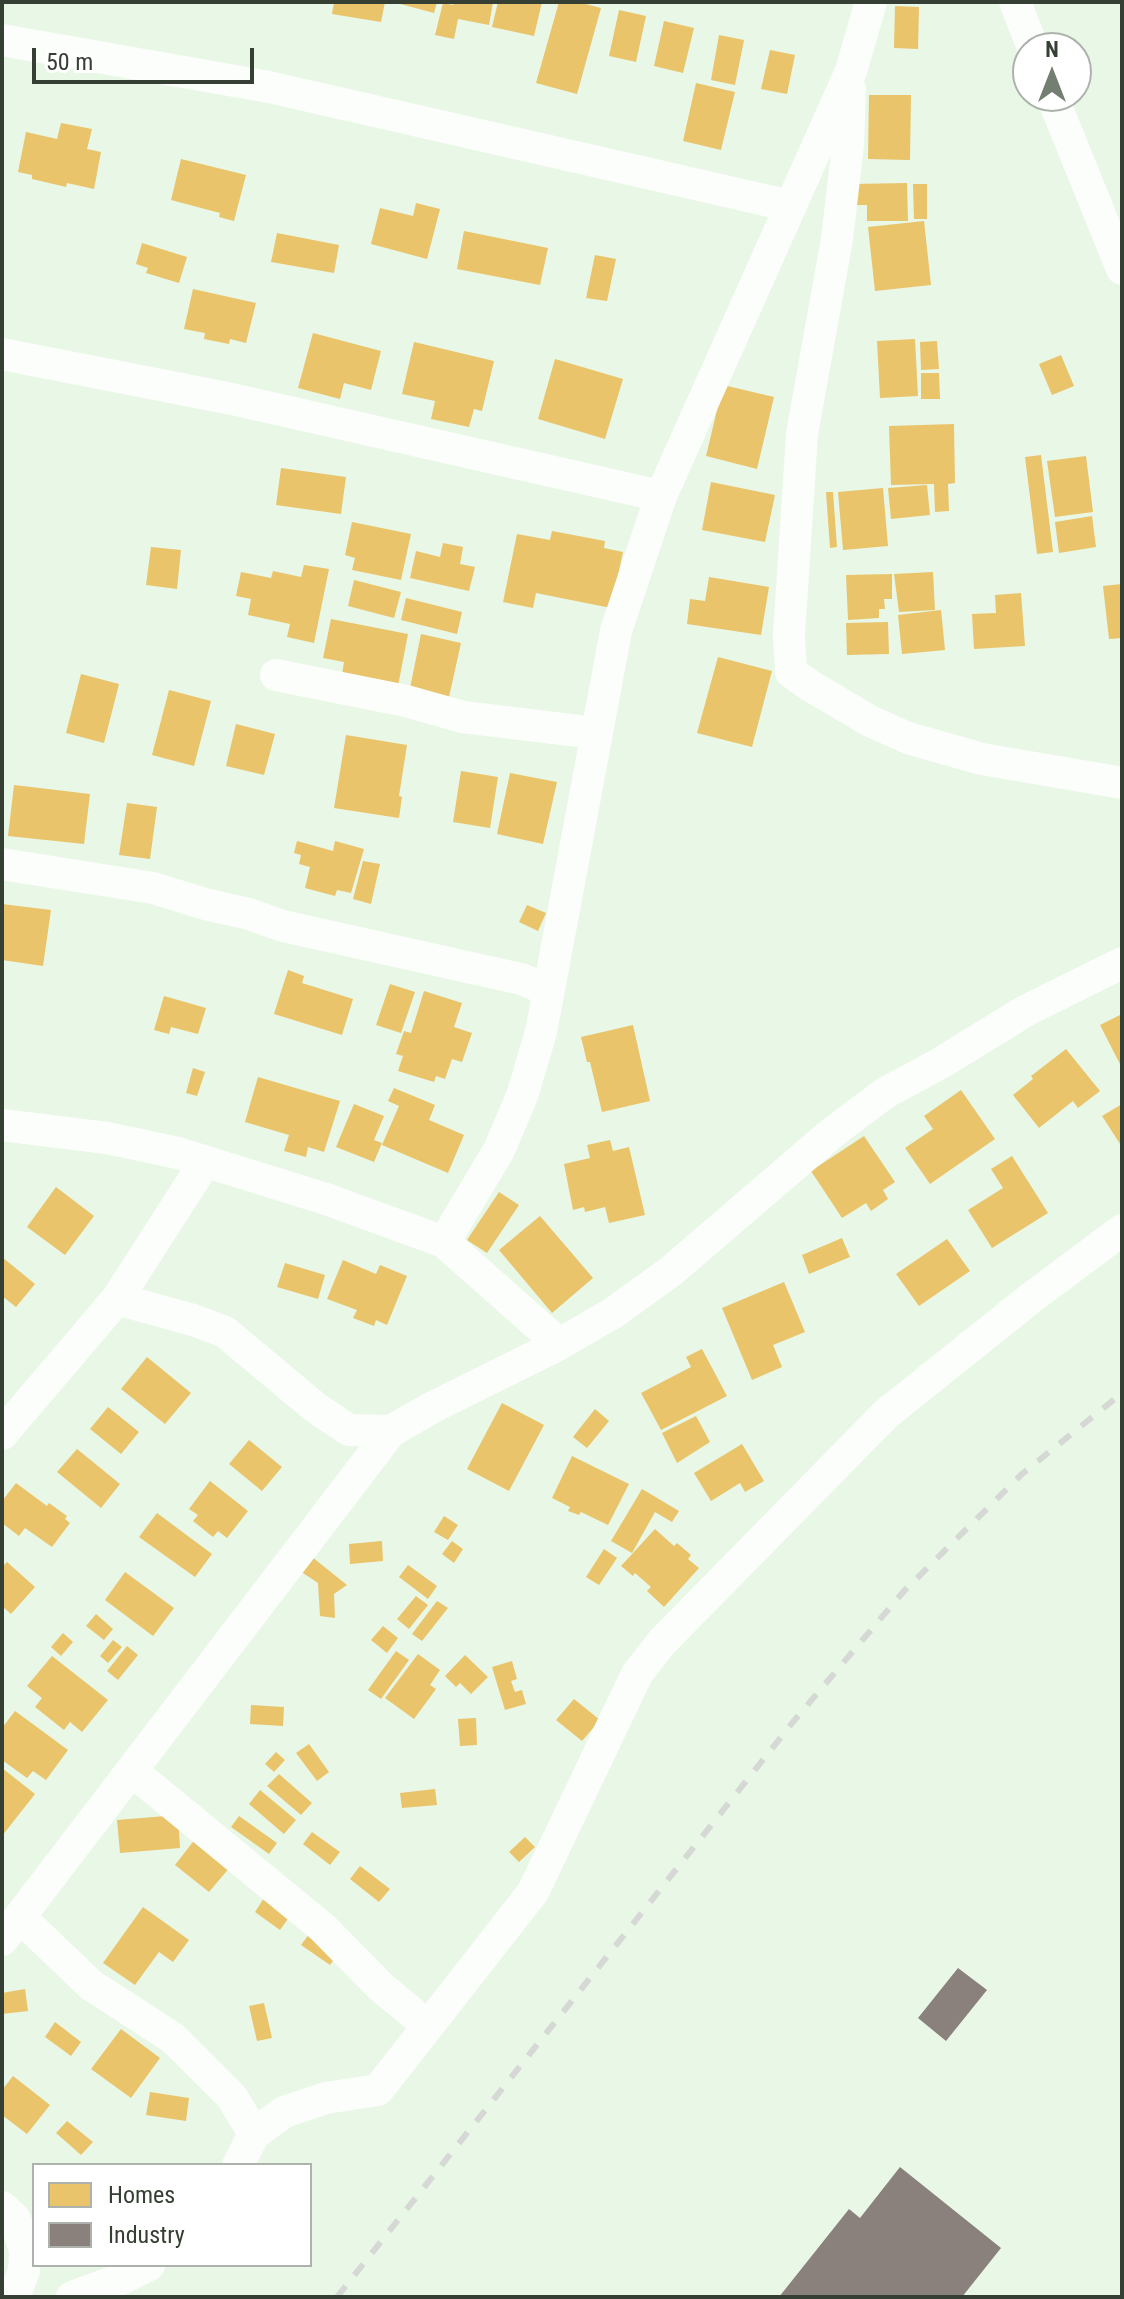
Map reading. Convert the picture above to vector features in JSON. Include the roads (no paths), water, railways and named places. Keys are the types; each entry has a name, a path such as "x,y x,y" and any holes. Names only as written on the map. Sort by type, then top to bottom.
{"street":[{"path":"444,1242 499,1150 522,1096 541,1032 616,631 661,496 677,453 851,71 871,2"},
{"path":"1015,2 1027,32"},
{"path":"2,40 269,87 791,206"},
{"path":"851,71 848,145 837,239 802,434 789,635 791,672 870,721 908,738 982,759 1122,783"},
{"path":"1058,112 1122,269"},
{"path":"2,354 232,399 661,496"},
{"path":"276,675 406,701 463,717 595,733"},
{"path":"2,864 153,888 283,926 499,973 548,990"},
{"path":"254,2134 232,2097 173,2038 11,1929 391,1431 613,1313 670,1272 833,1132 885,1093 1027,1010 1122,963"},
{"path":"2,1125 107,1138 178,1153 326,1199 444,1242 548,1334 556,1346"},
{"path":"2,1434 117,1299 205,1162"},
{"path":"239,2163 254,2134 284,2112 326,2098 378,2090 533,1892 637,1674 662,1642 886,1414 1122,1230"},
{"path":"117,1299 225,1332 316,1408 349,1430 391,1431"},
{"path":"132,1771 323,1928 381,1987 427,2025"},
{"path":"2,2207 15,2219 25,2250 24,2271 14,2297"},
{"path":"72,2297 145,2267"}],"railway":[{"path":"337,2297 793,1722 904,1591 1022,1474 1122,1393"}]}
